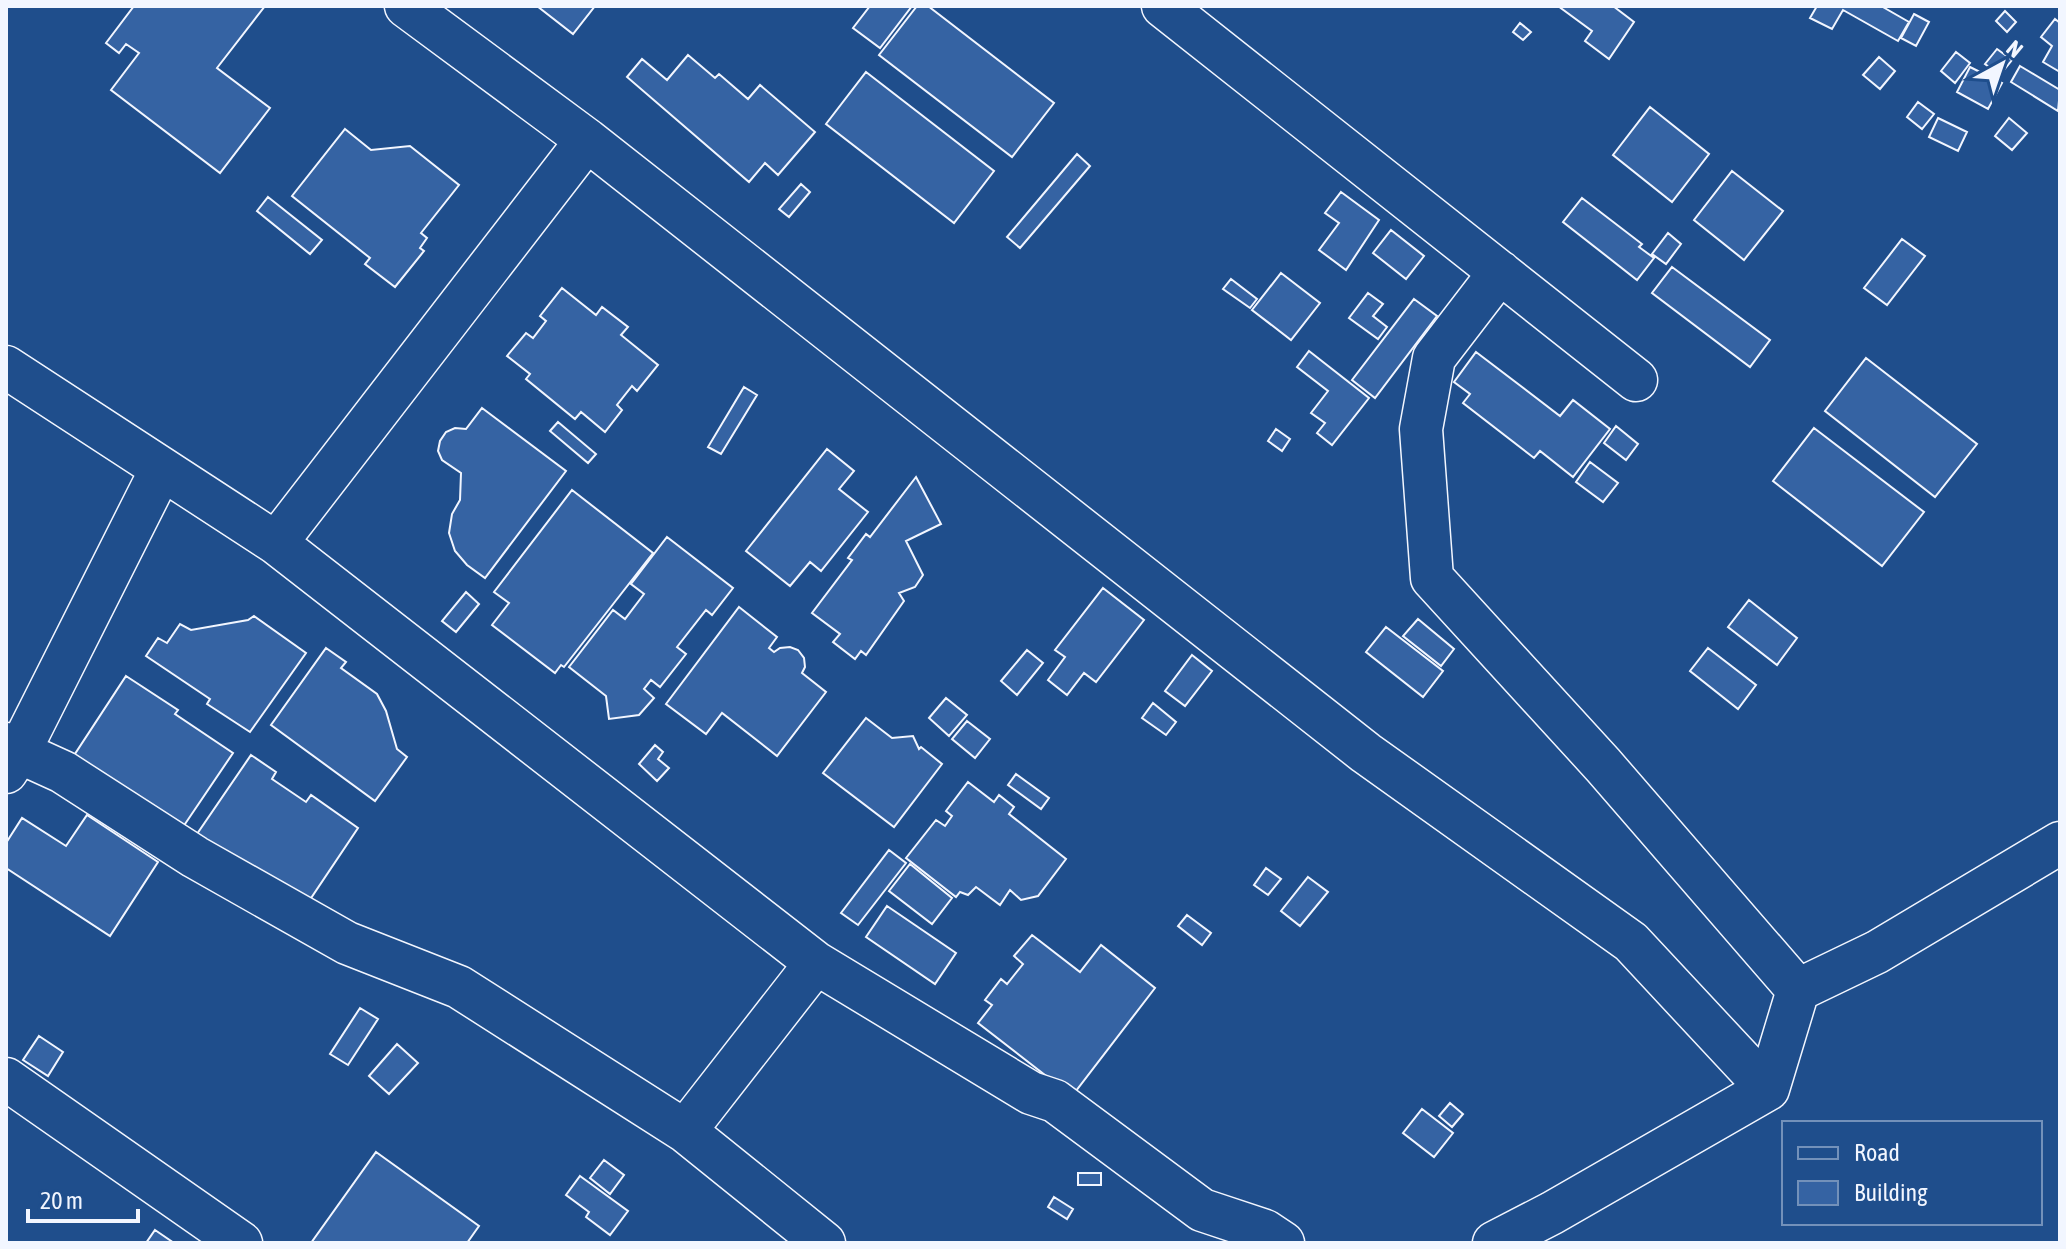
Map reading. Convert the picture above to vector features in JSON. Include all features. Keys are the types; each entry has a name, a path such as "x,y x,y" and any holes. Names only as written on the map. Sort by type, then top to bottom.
{"street":[{"path":"406,6 587,140 1366,753 1631,942 1768,1089"},
{"path":"1163,6 1636,380"},
{"path":"276,543 587,140"},
{"path":"1500,272 1434,358 1421,429 1432,578 1603,765 1798,990"},
{"path":"6,367 276,543 816,963 1031,1093 1055,1101 1202,1210 1265,1231 1283,1243"},
{"path":"161,470 10,756 63,772 195,857 347,943 459,987 685,1131 824,1243"},
{"path":"1494,1243 1768,1089 1798,990 1877,952 2060,843"},
{"path":"685,1131 816,963"},
{"path":"6,1079 241,1243"}],"building":[{"path":"134,6 265,6 217,68 270,108 220,173 111,90 139,53 126,44 119,53 106,43"},
{"path":"537,6 595,6 573,34"},
{"path":"870,6 912,6 880,48 853,28"},
{"path":"917,6 928,6 1054,103 1012,157 879,55"},
{"path":"1558,6 1613,6 1634,22 1609,59 1585,41 1592,31"},
{"path":"1817,6 1881,6 1909,22 1898,41 1843,10 1832,29 1810,18"},
{"path":"2005,11 2016,22 2007,32 1996,21"},
{"path":"1914,14 1929,22 1916,46 1901,38"},
{"path":"2055,19 2060,23 2060,72 2043,62 2052,46 2041,37"},
{"path":"1520,23 1531,32 1523,40 1513,32"},
{"path":"1997,49 2012,60 2000,75 1985,64"},
{"path":"1956,52 1970,63 1955,83 1941,71"},
{"path":"688,55 715,78 719,74 748,99 760,85 815,132 778,175 765,163 749,182 627,77 642,59 667,80"},
{"path":"1879,57 1895,71 1880,89 1863,75"},
{"path":"2020,66 2060,90 2058,111 2011,82"},
{"path":"1970,67 2002,83 1988,109 1957,92"},
{"path":"866,72 994,171 954,223 826,124"},
{"path":"1918,102 1934,114 1922,129 1907,117"},
{"path":"1650,107 1709,154 1672,202 1613,155"},
{"path":"1938,118 1967,132 1958,151 1929,137"},
{"path":"2009,118 2027,133 2012,150 1995,136"},
{"path":"345,129 371,150 410,146 459,185 421,233 427,238 420,248 424,251 395,287 365,264 370,258 292,196"},
{"path":"1077,154 1090,166 1020,248 1007,237"},
{"path":"1732,171 1783,211 1744,260 1694,220"},
{"path":"801,184 810,192 789,217 779,209"},
{"path":"1341,192 1379,220 1346,270 1319,250 1339,223 1325,213"},
{"path":"268,197 322,240 310,254 257,211"},
{"path":"1582,198 1642,244 1639,247 1654,258 1637,280 1563,222"},
{"path":"1391,230 1424,256 1406,279 1373,253"},
{"path":"1668,233 1681,244 1666,264 1652,254"},
{"path":"1902,239 1925,256 1887,305 1864,288"},
{"path":"1672,267 1770,340 1750,367 1652,293"},
{"path":"1281,273 1320,303 1291,340 1252,310"},
{"path":"1231,279 1257,299 1250,308 1223,289"},
{"path":"562,288 596,315 602,307 628,327 621,335 658,365 637,391 632,386 617,405 622,410 605,432 581,412 575,419 526,379 530,374 507,356 526,333 533,338 546,321 540,316"},
{"path":"1368,293 1383,304 1373,316 1387,327 1378,339 1349,318"},
{"path":"1414,299 1437,316 1375,398 1352,380"},
{"path":"1309,351 1369,398 1332,445 1317,433 1325,423 1311,413 1328,391 1297,367"},
{"path":"1476,352 1560,416 1573,400 1610,429 1573,477 1540,451 1534,458 1463,403 1470,394 1454,382"},
{"path":"1866,358 1977,444 1935,497 1825,411"},
{"path":"744,387 757,395 721,454 708,447"},
{"path":"482,408 566,471 485,578 455,551 449,533 452,514 460,500 461,473 442,460 438,451 446,432 455,428 466,429"},
{"path":"558,422 596,454 588,463 550,431"},
{"path":"1616,426 1638,444 1626,460 1604,443"},
{"path":"1814,428 1924,512 1882,566 1773,481"},
{"path":"1276,429 1290,439 1282,451 1268,441"},
{"path":"827,449 854,471 839,489 868,512 821,571 810,562 790,586 746,551"},
{"path":"1590,462 1618,483 1603,502 1576,482"},
{"path":"916,477 941,524 906,541 923,575 915,587 899,593 904,601 866,655 861,651 855,659 833,642 840,634 812,613 852,560 848,558 866,534 870,537"},
{"path":"572,490 653,553 564,667 561,665 555,673 492,625 509,603 494,592"},
{"path":"667,537 733,588 712,615 706,610 677,647 686,654 660,687 651,680 644,689 654,698 639,715 609,719 606,696 569,667 613,610 625,619 644,594 631,584"},
{"path":"1103,588 1144,620 1096,682 1084,673 1067,695 1048,680 1065,657 1055,650"},
{"path":"466,592 479,604 456,632 442,621"},
{"path":"1749,600 1797,638 1777,665 1728,627"},
{"path":"739,607 777,637 769,648 774,652 790,647 798,650 804,658 802,673 826,692 777,756 722,713 706,734 666,704"},
{"path":"254,616 306,653 250,732 207,704 210,699 146,656 158,638 167,643 180,624 191,630 248,620"},
{"path":"1418,619 1454,649 1441,666 1403,636"},
{"path":"1386,627 1443,671 1423,697 1366,652"},
{"path":"326,648 346,662 341,668 377,694 386,711 397,749 407,757 375,801 271,725"},
{"path":"1708,648 1756,685 1738,709 1690,671"},
{"path":"1027,650 1043,663 1017,695 1001,681"},
{"path":"1192,655 1212,671 1185,706 1165,691"},
{"path":"126,676 178,710 175,714 233,753 183,827 71,760"},
{"path":"946,698 967,715 949,736 929,718"},
{"path":"1153,703 1176,722 1166,735 1142,718"},
{"path":"866,718 892,738 913,736 919,749 921,747 942,764 894,827 823,773"},
{"path":"967,721 990,739 975,758 952,739"},
{"path":"655,745 663,752 658,759 669,768 657,781 639,764"},
{"path":"251,755 276,772 272,779 306,802 311,795 358,828 305,907 197,834"},
{"path":"1016,774 1049,798 1041,809 1008,785"},
{"path":"968,782 994,802 999,795 1014,807 1009,814 1066,859 1038,896 1021,900 1010,890 1000,905 976,887 968,895 960,892 956,897 906,858 936,820 945,826 952,816 946,811"},
{"path":"87,815 158,862 110,936 6,868 6,843 22,818 66,846"},
{"path":"889,850 906,863 858,925 841,913"},
{"path":"910,864 952,898 932,924 889,891"},
{"path":"1266,868 1281,879 1268,895 1254,885"},
{"path":"1308,877 1328,892 1300,926 1281,911"},
{"path":"887,906 956,953 935,984 866,937"},
{"path":"1187,915 1211,933 1202,945 1178,926"},
{"path":"1032,935 1080,972 1101,945 1155,988 1072,1096 978,1023 992,1005 985,1000 1001,979 1007,984 1023,964 1014,956"},
{"path":"360,1008 378,1019 348,1065 330,1054"},
{"path":"39,1036 63,1052 48,1076 23,1060"},
{"path":"397,1044 418,1063 389,1094 369,1076"},
{"path":"1450,1103 1463,1114 1452,1127 1439,1116"},
{"path":"1422,1109 1453,1133 1434,1157 1403,1133"},
{"path":"376,1152 479,1226 467,1243 311,1243"},
{"path":"604,1160 624,1175 610,1194 590,1178"},
{"path":"1078,1173 1101,1173 1101,1185 1078,1185"},
{"path":"580,1176 628,1211 610,1235 586,1217 589,1212 566,1195"},
{"path":"1054,1197 1073,1209 1067,1219 1048,1207"},
{"path":"155,1230 174,1243 146,1243"}]}
